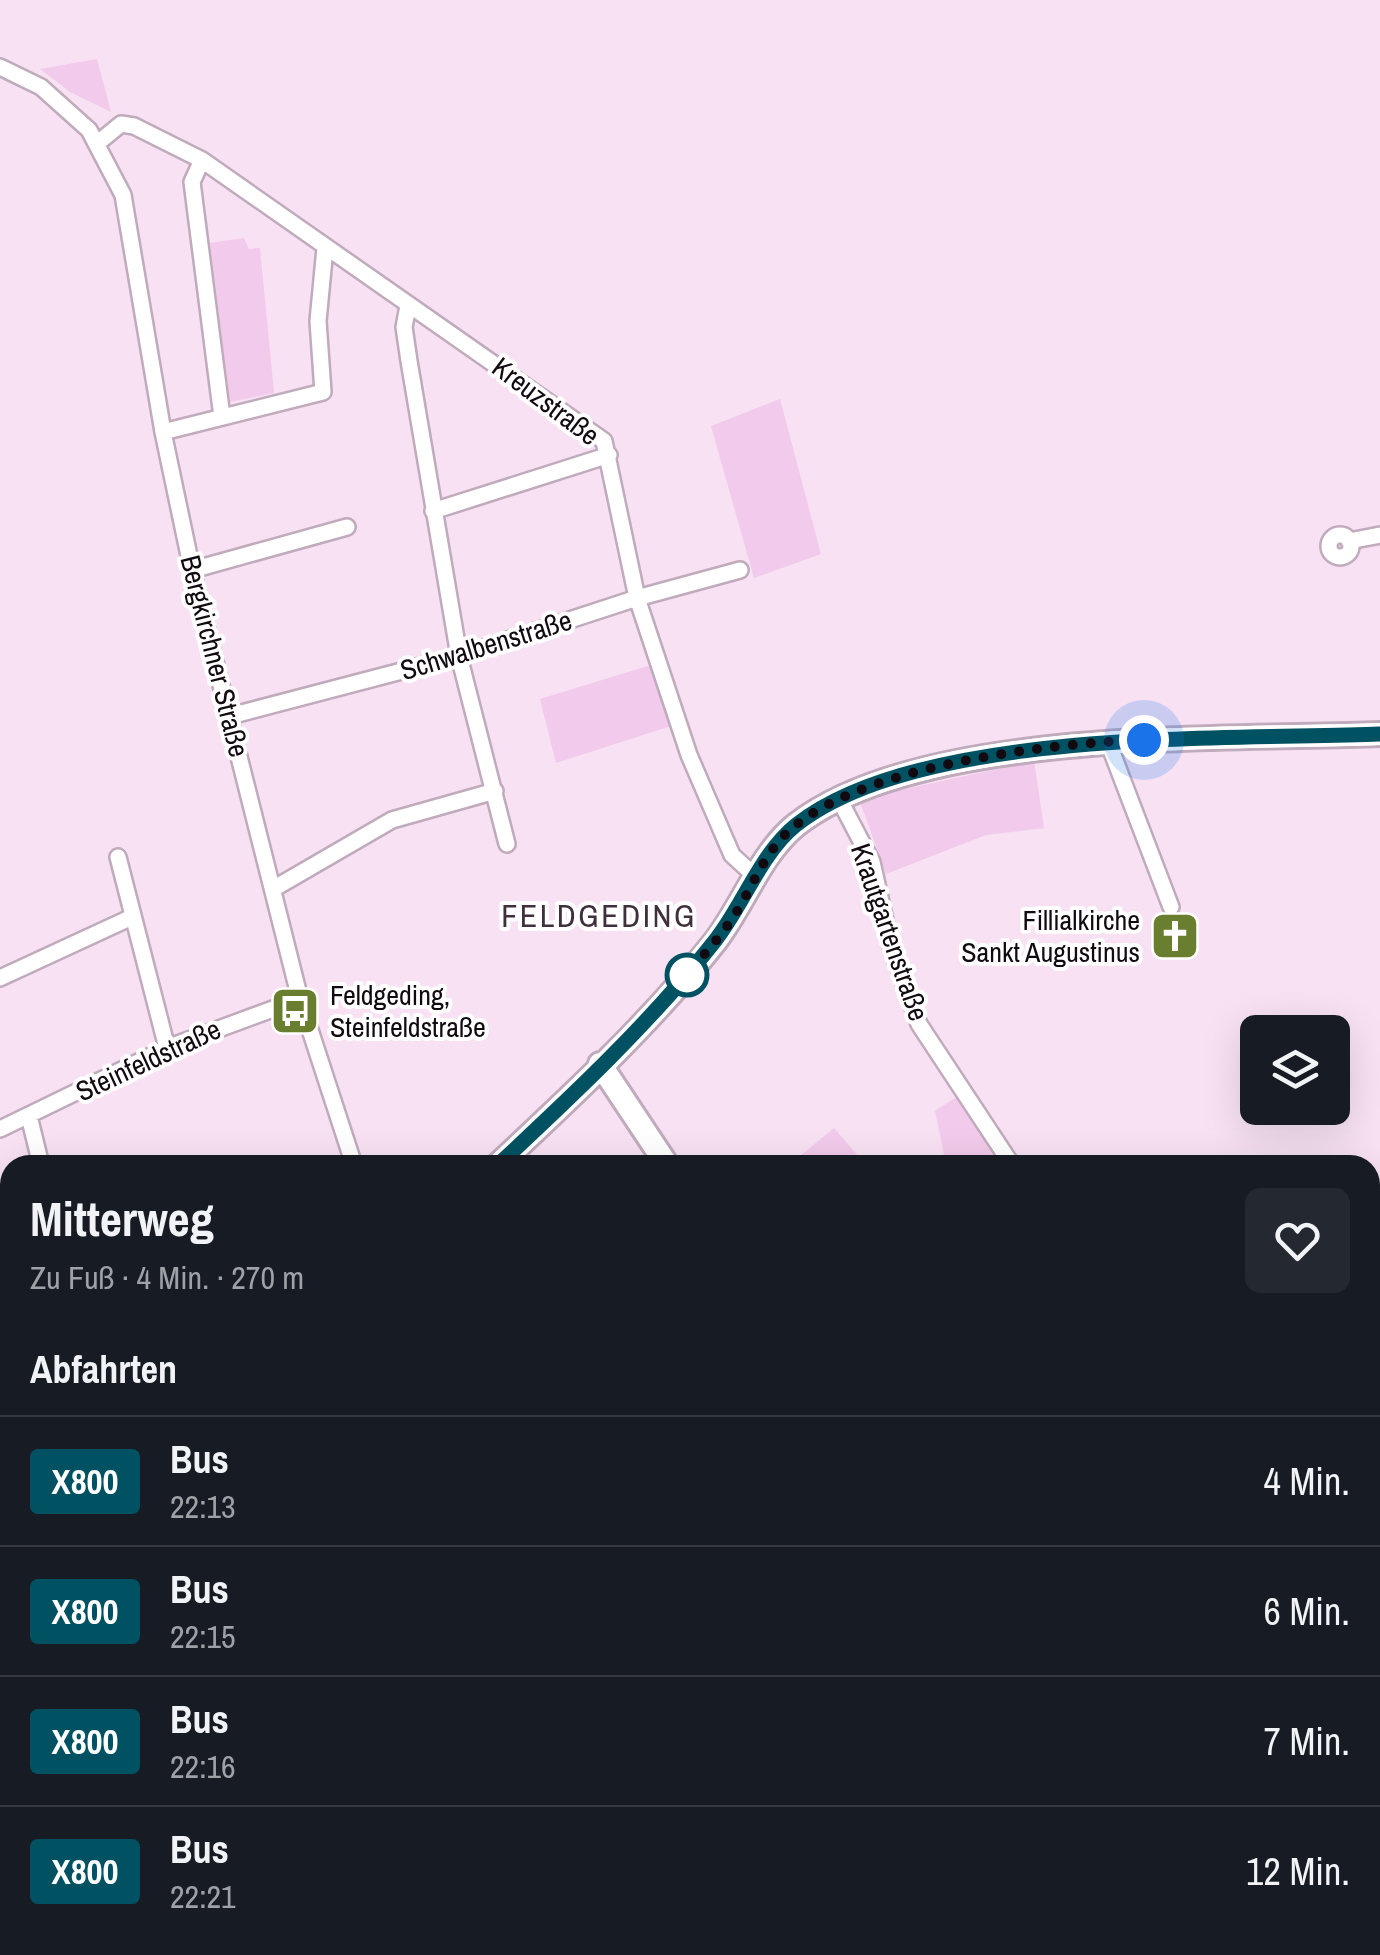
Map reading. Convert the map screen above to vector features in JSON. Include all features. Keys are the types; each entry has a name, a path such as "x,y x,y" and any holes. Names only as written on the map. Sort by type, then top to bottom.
{"street":[{"path":"0,66 41,88 99,142"},
{"name":"Kreuzstraße","path":"99,142 122,124 134,126 202,160 604,441 637,598 713,817 732,855 756,878"},
{"name":"Bergkirchner Straße","path":"99,142 131,222 163,432 192,570 300,999 351,1155"},
{"path":"202,160 192,182 222,417"},
{"path":"163,432 323,392 318,321 325,248"},
{"path":"408,306 406,344 459,656 507,844"},
{"path":"433,511 608,454"},
{"path":"192,570 347,527"},
{"path":"1350,541 1380,535"},
{"name":"Schwalbenstraße","path":"230,716 459,656 637,598 740,570"},
{"path":"508,1155 713,944 778,842 838,798 944,767 1108,742 1380,734"},
{"path":"1108,742 1171,907"},
{"path":"272,889 392,820 495,791"},
{"name":"Krautgartenstraße","path":"838,798 872,862 891,946 918,1024 1005,1155"},
{"path":"118,857 167,1048"},
{"path":"0,978 132,917"},
{"name":"Steinfeldstraße","path":"0,1130 167,1048 300,999"},
{"path":"600,1064 660,1155"},
{"path":"29,1116 39,1155"}],"shaded area":[{"path":"97,59 111,112 70,92 40,69"},
{"path":"244,238 249,249 260,248 274,393 230,402 210,243"},
{"path":"780,399 821,554 754,578 711,426"},
{"path":"651,665 671,726 556,763 540,699"},
{"path":"1034,761 1044,828 986,835 886,874 859,799"},
{"path":"961,1094 1005,1155 943,1155 935,1111"},
{"path":"834,1128 857,1155 801,1155"}],"bus line":[{"name":"X800","path":"508,1155 684,978 732,918 778,842 794,826 838,798 875,784 944,767 1108,742 1380,734"}],"place":[{"name":"Fillialkirche Sankt Augustinus","path":"1175,936"},
{"name":"Feldgeding, Steinfeldstraße","path":"295,1011"}],"district":[{"name":"FELDGEDING","path":"599,916"}],"route":[{"path":"687,975 684,978 732,918 778,842 794,826 838,798 875,784 944,767 1144,740"}]}
